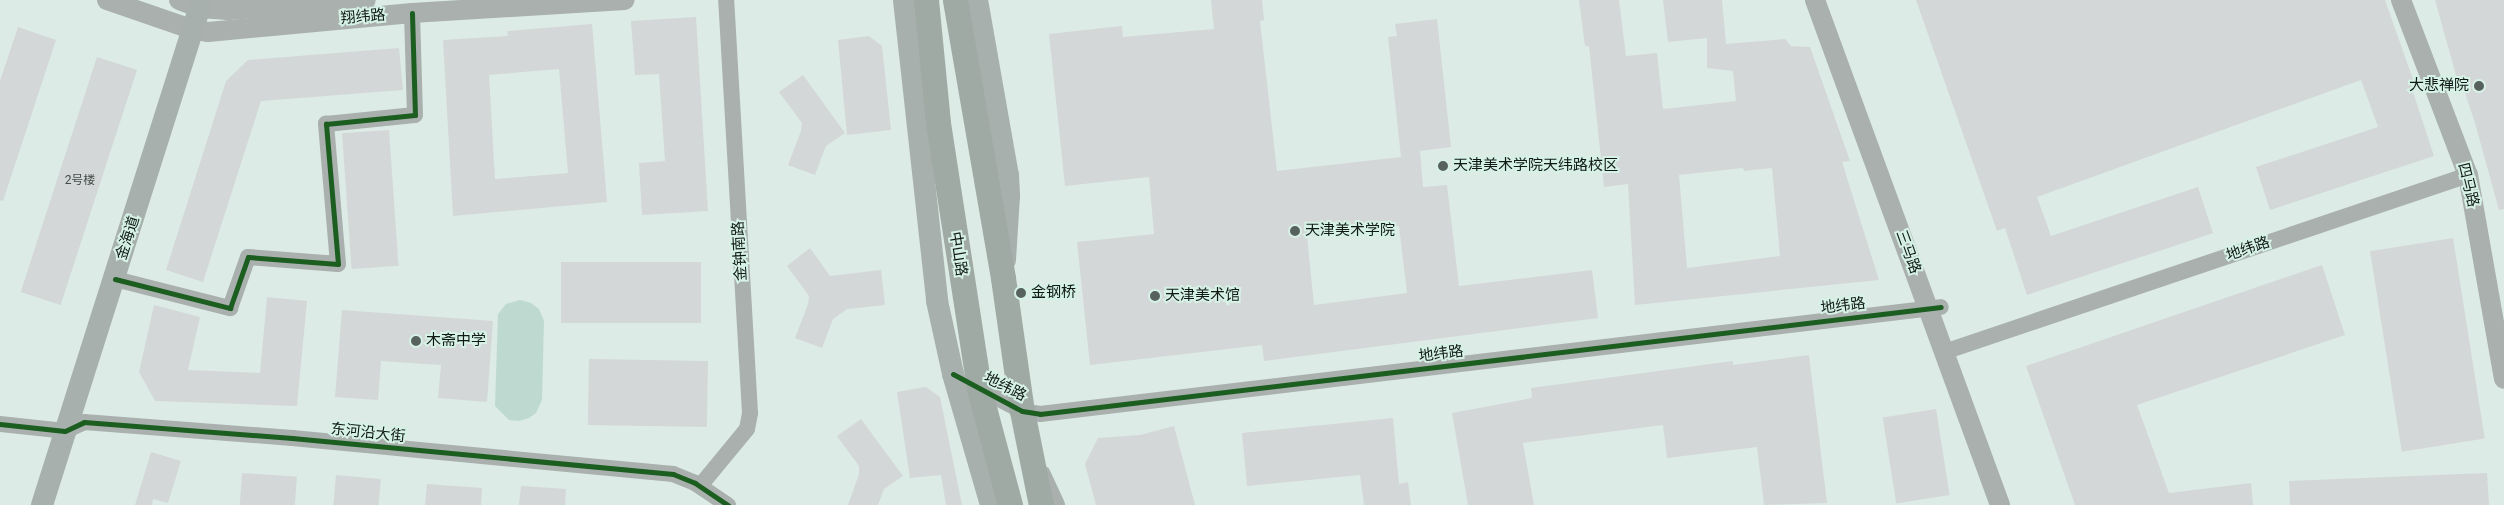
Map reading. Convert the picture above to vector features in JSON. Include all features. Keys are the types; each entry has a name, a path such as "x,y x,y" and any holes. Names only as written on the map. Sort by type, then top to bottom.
{"main road":[{"path":"955,0 1003,278 1022,411 1041,505"},
{"path":"961,0 962,34"},
{"path":"977,0 1008,175 1007,233 1003,278"},
{"path":"909,2 937,301 953,374 991,505"},
{"name":"中山路","path":"909,2 930,44 938,123 979,388 1010,505"},
{"name":"金海道","path":"42,505 75,426 208,4"},
{"path":"56,505 75,426"}],"street":[{"name":"翔纬路","path":"107,0 201,31 412,13 625,0"},
{"name":"翔纬路","path":"179,0 208,4 366,0"},
{"name":"金钟南路","path":"700,486 746,429 750,413 726,0"},
{"name":"三马路","path":"1815,0 1935,307"},
{"name":"三马路","path":"1829,0 1950,350 2000,505"},
{"name":"四马路","path":"2401,0 2468,175 2504,378"},
{"path":"121,281 230,308 248,257 338,264 326,124 415,115 412,13"},
{"name":"地纬路","path":"1950,350 2468,175"},
{"name":"地纬路","path":"953,374 1022,411 1040,414 1935,307"},
{"name":"三马路","path":"1950,350 2010,505"},
{"name":"东河沿大街","path":"0,424 75,426 292,438 673,474 700,486 728,505"},
{"path":"1030,452 1055,505"}],"green space":[{"path":"520,300 531,303 539,309 544,321 542,400 536,413 529,418 519,421 509,420 495,406 498,314 506,304"}],"building":[{"path":"1211,0 1262,0 1264,20 1260,21 1277,171 1401,157 1388,37 1397,36 1395,24 1437,19 1451,147 1420,151 1423,187 1447,185 1459,286 1592,270 1598,318 1264,361 1262,345 1090,365 1077,242 1154,234 1149,177 1065,186 1049,34 1122,26 1123,37 1214,29","holes":["1399,226 1407,293 1314,305 1307,236"]},
{"path":"1579,0 1619,0 1626,56 1657,53 1663,109 1736,101 1733,71 1707,68 1707,38 1668,42 1663,0 1722,0 1726,44 1785,39 1791,46 1810,47 1850,161 1842,162 1879,280 1635,305 1628,184 1604,187 1589,46 1585,46","holes":["1743,168 1744,171 1772,168 1780,256 1687,268 1679,175"]},
{"path":"1916,0 2385,0 2415,85 2411,86 2434,156 2270,210 2256,167 2378,127 2361,80 2037,197 2051,236 2198,187 2213,233 2027,295 2005,228 1997,231"},
{"name":"大悲禅院","path":"2435,0 2504,0 2504,209 2499,210 2475,123 2460,78 2457,79"},
{"path":"696,17 708,211 642,215 639,163 665,161 659,74 635,75 631,21"},
{"path":"592,24 607,202 453,216 443,40 508,36 507,31","holes":["559,69 568,173 495,179 489,75"]},
{"path":"18,27 56,40 3,201 0,200 0,81"},
{"path":"869,36 882,46 891,130 847,135 838,40"},
{"path":"399,48 403,90 261,101 203,282 166,270 226,81 248,60"},
{"path":"97,57 137,70 61,305 21,292"},
{"path":"803,75 845,133 826,146 815,175 788,165 801,131 802,123 779,92"},
{"path":"389,130 398,266 352,269 342,133"},
{"path":"2453,238 2485,439 2402,452 2370,251"},
{"path":"810,248 830,276 881,270 885,305 847,309 833,319 822,348 795,338 808,304 809,296 787,266"},
{"path":"561,262 701,262 701,323 561,323"},
{"path":"2322,265 2345,335 2137,405 2169,493 2251,483 2253,505 2075,505 2026,366"},
{"path":"267,297 307,301 297,406 155,401 139,372 154,305 200,317 188,370 260,373"},
{"name":"木斋中学","path":"342,310 493,321 487,402 438,398 441,365 381,361 378,400 335,397"},
{"path":"1809,355 1827,503 1764,505 1757,447 1667,458 1663,425 1523,443 1534,505 1468,505 1452,413 1532,398 1531,388 1733,361 1733,365"},
{"path":"589,359 708,361 707,427 588,425"},
{"path":"926,387 940,397 962,505 946,505 941,475 910,478 897,392"},
{"path":"1936,409 1950,495 1896,503 1883,417"},
{"path":"1393,418 1399,484 1408,482 1411,505 1364,505 1360,475 1247,486 1242,433"},
{"path":"861,419 903,476 884,489 878,505 848,505 859,474 859,466 837,436"},
{"path":"1174,426 1195,505 1096,505 1085,464 1098,438 1140,435"},
{"path":"151,452 181,461 168,503 153,499 152,505 135,505"},
{"path":"242,473 297,477 295,505 240,505"},
{"path":"2487,473 2489,505 2290,505 2289,481"},
{"path":"336,475 381,479 379,505 333,505"},
{"path":"427,484 482,488 481,505 425,505"},
{"path":"521,486 566,489 565,505 519,505"}],"cycle path":[{"path":"115,279 230,308 248,257 338,264 326,124 415,115 412,13"},
{"path":"953,374 1022,411 1040,414 1941,307"},
{"path":"0,424 65,431 84,422 292,438 673,474 695,483 728,505"}],"place":[{"name":"大悲禅院","path":"2479,86"},
{"name":"天津美术学院天纬路校区","path":"1443,166"},
{"name":"天津美术学院","path":"1295,231"},
{"name":"金钢桥","path":"1021,293"},
{"name":"天津美术馆","path":"1155,296"},
{"name":"木斋中学","path":"416,341"}]}
